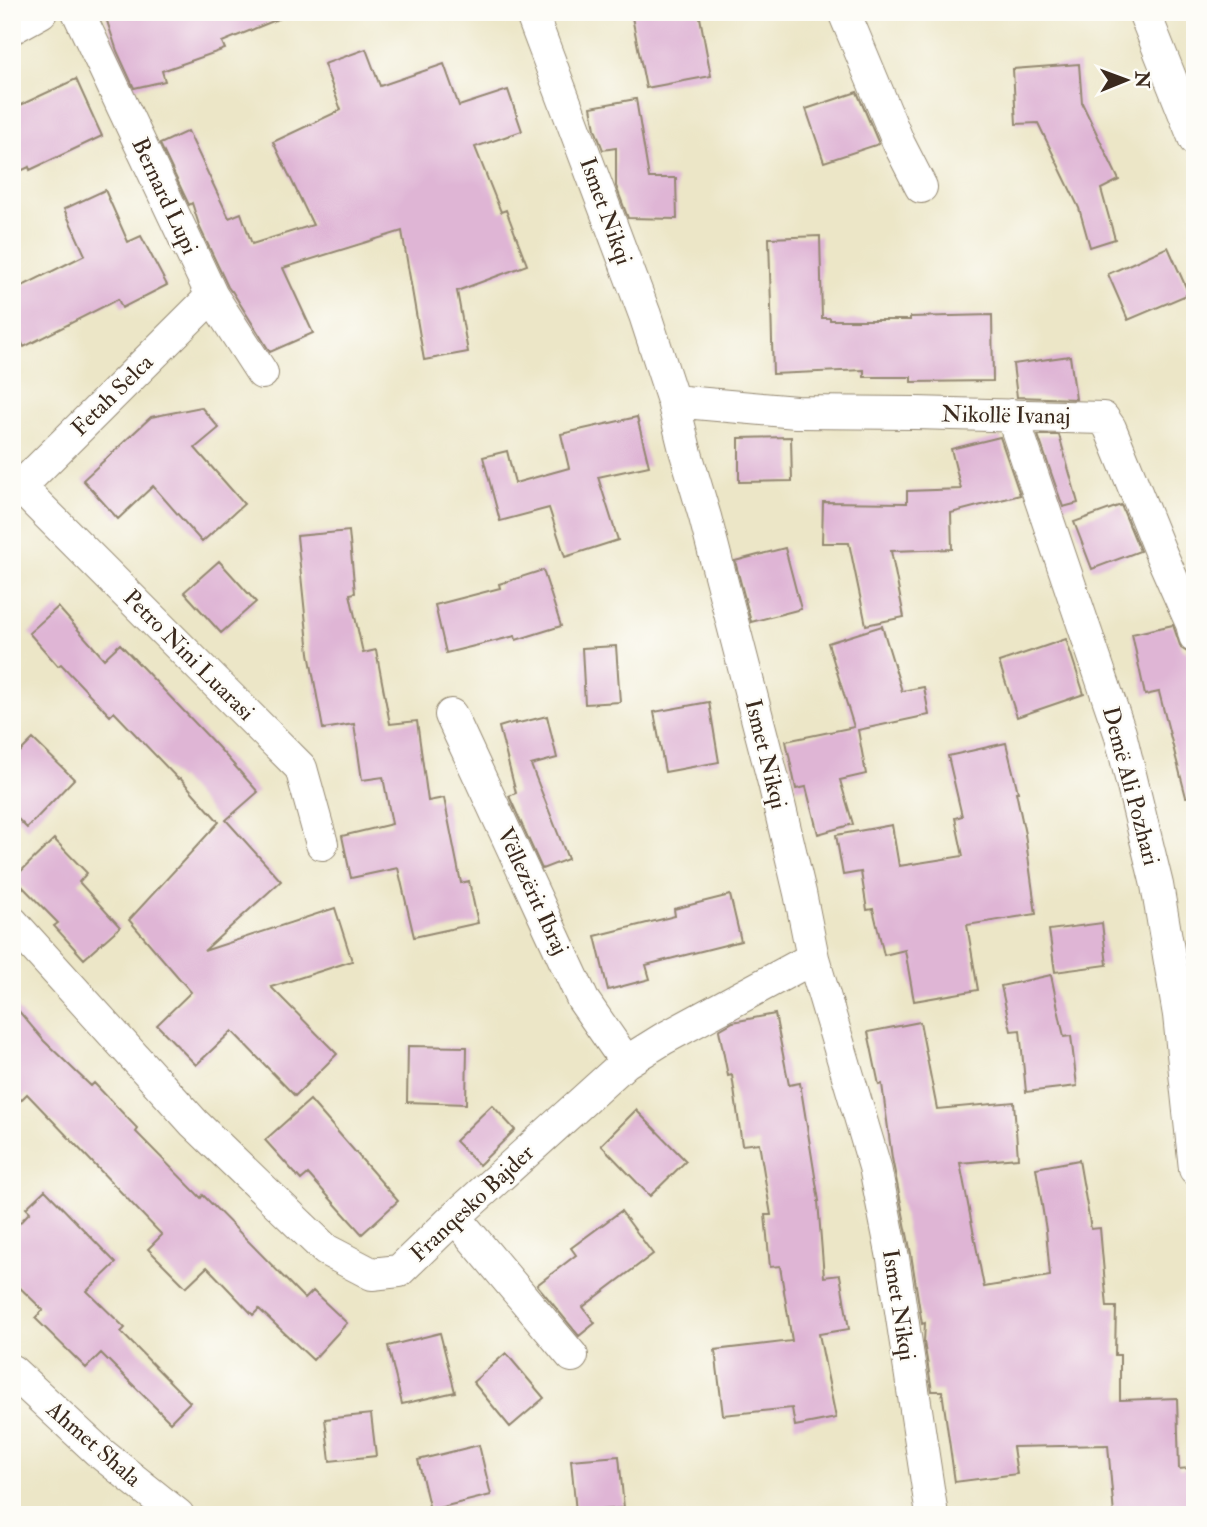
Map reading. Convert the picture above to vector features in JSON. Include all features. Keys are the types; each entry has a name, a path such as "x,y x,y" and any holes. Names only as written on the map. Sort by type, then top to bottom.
{"street":[{"path":"12,28 41,12"},
{"name":"Bernard Lupi","path":"78,12 212,296 262,373"},
{"name":"Ismet Nikqi","path":"531,12 645,315 673,401 774,783 813,958 875,1167 932,1515"},
{"path":"844,12 899,144 921,187"},
{"path":"1144,12 1195,140"},
{"name":"Fetah Selca","path":"16,491 212,296"},
{"name":"Nikollë Ivanaj","path":"673,401 796,412 1103,418 1110,428 1195,636"},
{"name":"Demë Ali Pozhari","path":"1012,415 1120,733 1151,859 1179,1015 1195,1169"},
{"name":"Petro Nini Luarasi","path":"16,491 301,768 322,844"},
{"name":"Vëllezërit Ibraj","path":"451,715 583,1000 626,1062"},
{"name":"Franqesko Bajder","path":"12,922 194,1123 326,1250 372,1274 399,1271 626,1062 663,1039 813,958"},
{"path":"455,1217 572,1356"},
{"name":"Ahmet Shala","path":"12,1371 98,1451 178,1515"}],"building":[{"path":"121,12 293,13 222,42 225,49 162,71 165,81 134,88 106,18"},
{"path":"631,12 699,12 711,76 646,88"},
{"path":"366,49 380,86 444,64 459,106 508,90 522,131 475,147 501,212 506,210 527,265 457,291 468,352 424,360 402,231 283,268 313,333 270,352 228,287 200,228 192,203 189,205 160,144 188,131 229,218 241,213 252,244 313,225 273,142 341,110 324,64"},
{"path":"1079,64 1082,103 1119,180 1101,189 1115,239 1090,247 1079,208 1038,123 1016,124 1013,69"},
{"path":"76,79 102,136 30,170 29,167 12,175 12,109"},
{"path":"857,92 879,144 824,162 806,109"},
{"path":"636,99 649,178 676,178 677,219 628,218 616,186 616,148 603,150 595,129 591,107"},
{"path":"105,190 128,242 141,236 167,285 122,308 118,299 24,347 12,324 12,291 85,255 64,209"},
{"path":"820,236 822,318 910,320 910,317 992,315 993,381 911,382 911,377 864,377 864,370 773,374 769,238"},
{"path":"1168,247 1189,294 1128,320 1108,274"},
{"path":"1070,356 1076,399 1017,397 1013,364"},
{"path":"201,407 219,428 195,448 244,504 202,542 153,486 118,519 83,480 151,417"},
{"path":"637,417 649,466 598,477 618,540 565,557 549,508 500,521 483,457 507,451 515,483 569,468 561,434"},
{"path":"1038,435 1059,435 1078,503 1063,507"},
{"path":"791,437 792,481 739,482 739,438"},
{"path":"1000,437 1020,495 951,513 952,549 891,551 904,617 866,625 849,543 822,543 823,502 907,503 907,491 961,489 951,449"},
{"path":"1121,505 1140,551 1092,569 1074,522"},
{"path":"349,531 355,593 350,594 363,653 376,650 390,724 417,721 428,801 444,798 461,883 469,881 478,923 414,937 398,868 351,878 342,836 392,824 383,777 362,780 354,724 323,729 309,653 297,536"},
{"path":"785,548 801,609 751,622 735,561"},
{"path":"219,561 256,602 221,633 184,592"},
{"path":"543,570 561,626 516,640 515,636 446,653 435,605 500,588 499,584"},
{"path":"58,607 104,659 120,644 258,792 226,820 281,881 204,951 335,908 352,961 271,987 337,1054 295,1096 232,1031 196,1065 157,1025 191,992 129,920 219,822 180,778 178,779 114,712 110,716 61,664 58,666 29,633"},
{"path":"1173,625 1181,648 1195,654 1195,796 1186,797 1159,692 1145,695 1132,634"},
{"path":"882,626 902,691 924,687 929,715 858,730 866,774 840,780 853,824 818,834 806,787 796,789 786,741 854,727 828,643"},
{"path":"1066,639 1084,694 1017,717 999,662"},
{"path":"616,646 620,702 585,704 582,648"},
{"path":"709,702 719,762 665,772 654,712"},
{"path":"547,716 557,758 531,765 568,859 542,869 509,796 516,793 499,727"},
{"path":"33,739 74,779 27,828 12,813 12,760"},
{"path":"1006,743 1018,792 1036,914 967,925 978,990 914,1001 905,950 884,955 873,909 867,910 861,872 843,875 836,835 892,825 899,866 963,856 955,818 962,816 948,756"},
{"path":"54,839 87,873 79,882 120,927 84,959 54,926 58,923 14,878"},
{"path":"730,895 741,941 646,965 650,979 608,990 595,936 675,916 674,909"},
{"path":"1102,923 1107,965 1055,972 1049,930"},
{"path":"1051,975 1064,1037 1071,1036 1077,1086 1026,1092 1020,1030 1011,1031 1001,986"},
{"path":"12,1003 44,1041 91,1086 94,1083 138,1129 136,1132 201,1198 203,1195 305,1299 313,1291 347,1323 313,1360 259,1309 253,1315 207,1267 186,1287 148,1249 162,1235 27,1094 12,1109"},
{"path":"775,1014 789,1085 800,1083 819,1201 824,1277 840,1275 849,1329 819,1334 836,1418 795,1426 792,1408 723,1415 715,1350 792,1341 780,1266 770,1267 765,1215 771,1215 759,1143 742,1145 732,1075 728,1076 719,1030 733,1022"},
{"path":"920,1022 937,1109 1014,1102 1018,1158 960,1163 984,1287 1050,1276 1036,1168 1079,1160 1091,1229 1100,1228 1107,1307 1116,1307 1115,1355 1120,1355 1120,1400 1177,1398 1179,1469 1189,1468 1194,1515 1114,1515 1108,1445 1013,1447 1017,1474 955,1482 942,1391 932,1391 924,1342 925,1323 922,1324 892,1158 882,1084 879,1085 868,1032"},
{"path":"408,1046 467,1047 466,1104 407,1102"},
{"path":"310,1100 398,1201 362,1234 308,1174 301,1180 265,1140"},
{"path":"492,1105 515,1130 479,1165 455,1141"},
{"path":"636,1110 686,1161 650,1196 601,1145"},
{"path":"45,1190 116,1263 87,1291 125,1328 121,1332 190,1402 170,1422 101,1353 86,1368 35,1318 43,1310 12,1280 12,1231 30,1212 26,1208"},
{"path":"621,1211 653,1254 583,1307 595,1323 579,1336 537,1285 576,1255 571,1248"},
{"path":"440,1333 455,1392 402,1404 388,1346"},
{"path":"506,1353 544,1398 510,1427 473,1382"},
{"path":"371,1414 376,1456 330,1461 325,1419"},
{"path":"479,1445 491,1495 430,1510 418,1460"},
{"path":"619,1456 624,1508 576,1512 571,1460"}]}
